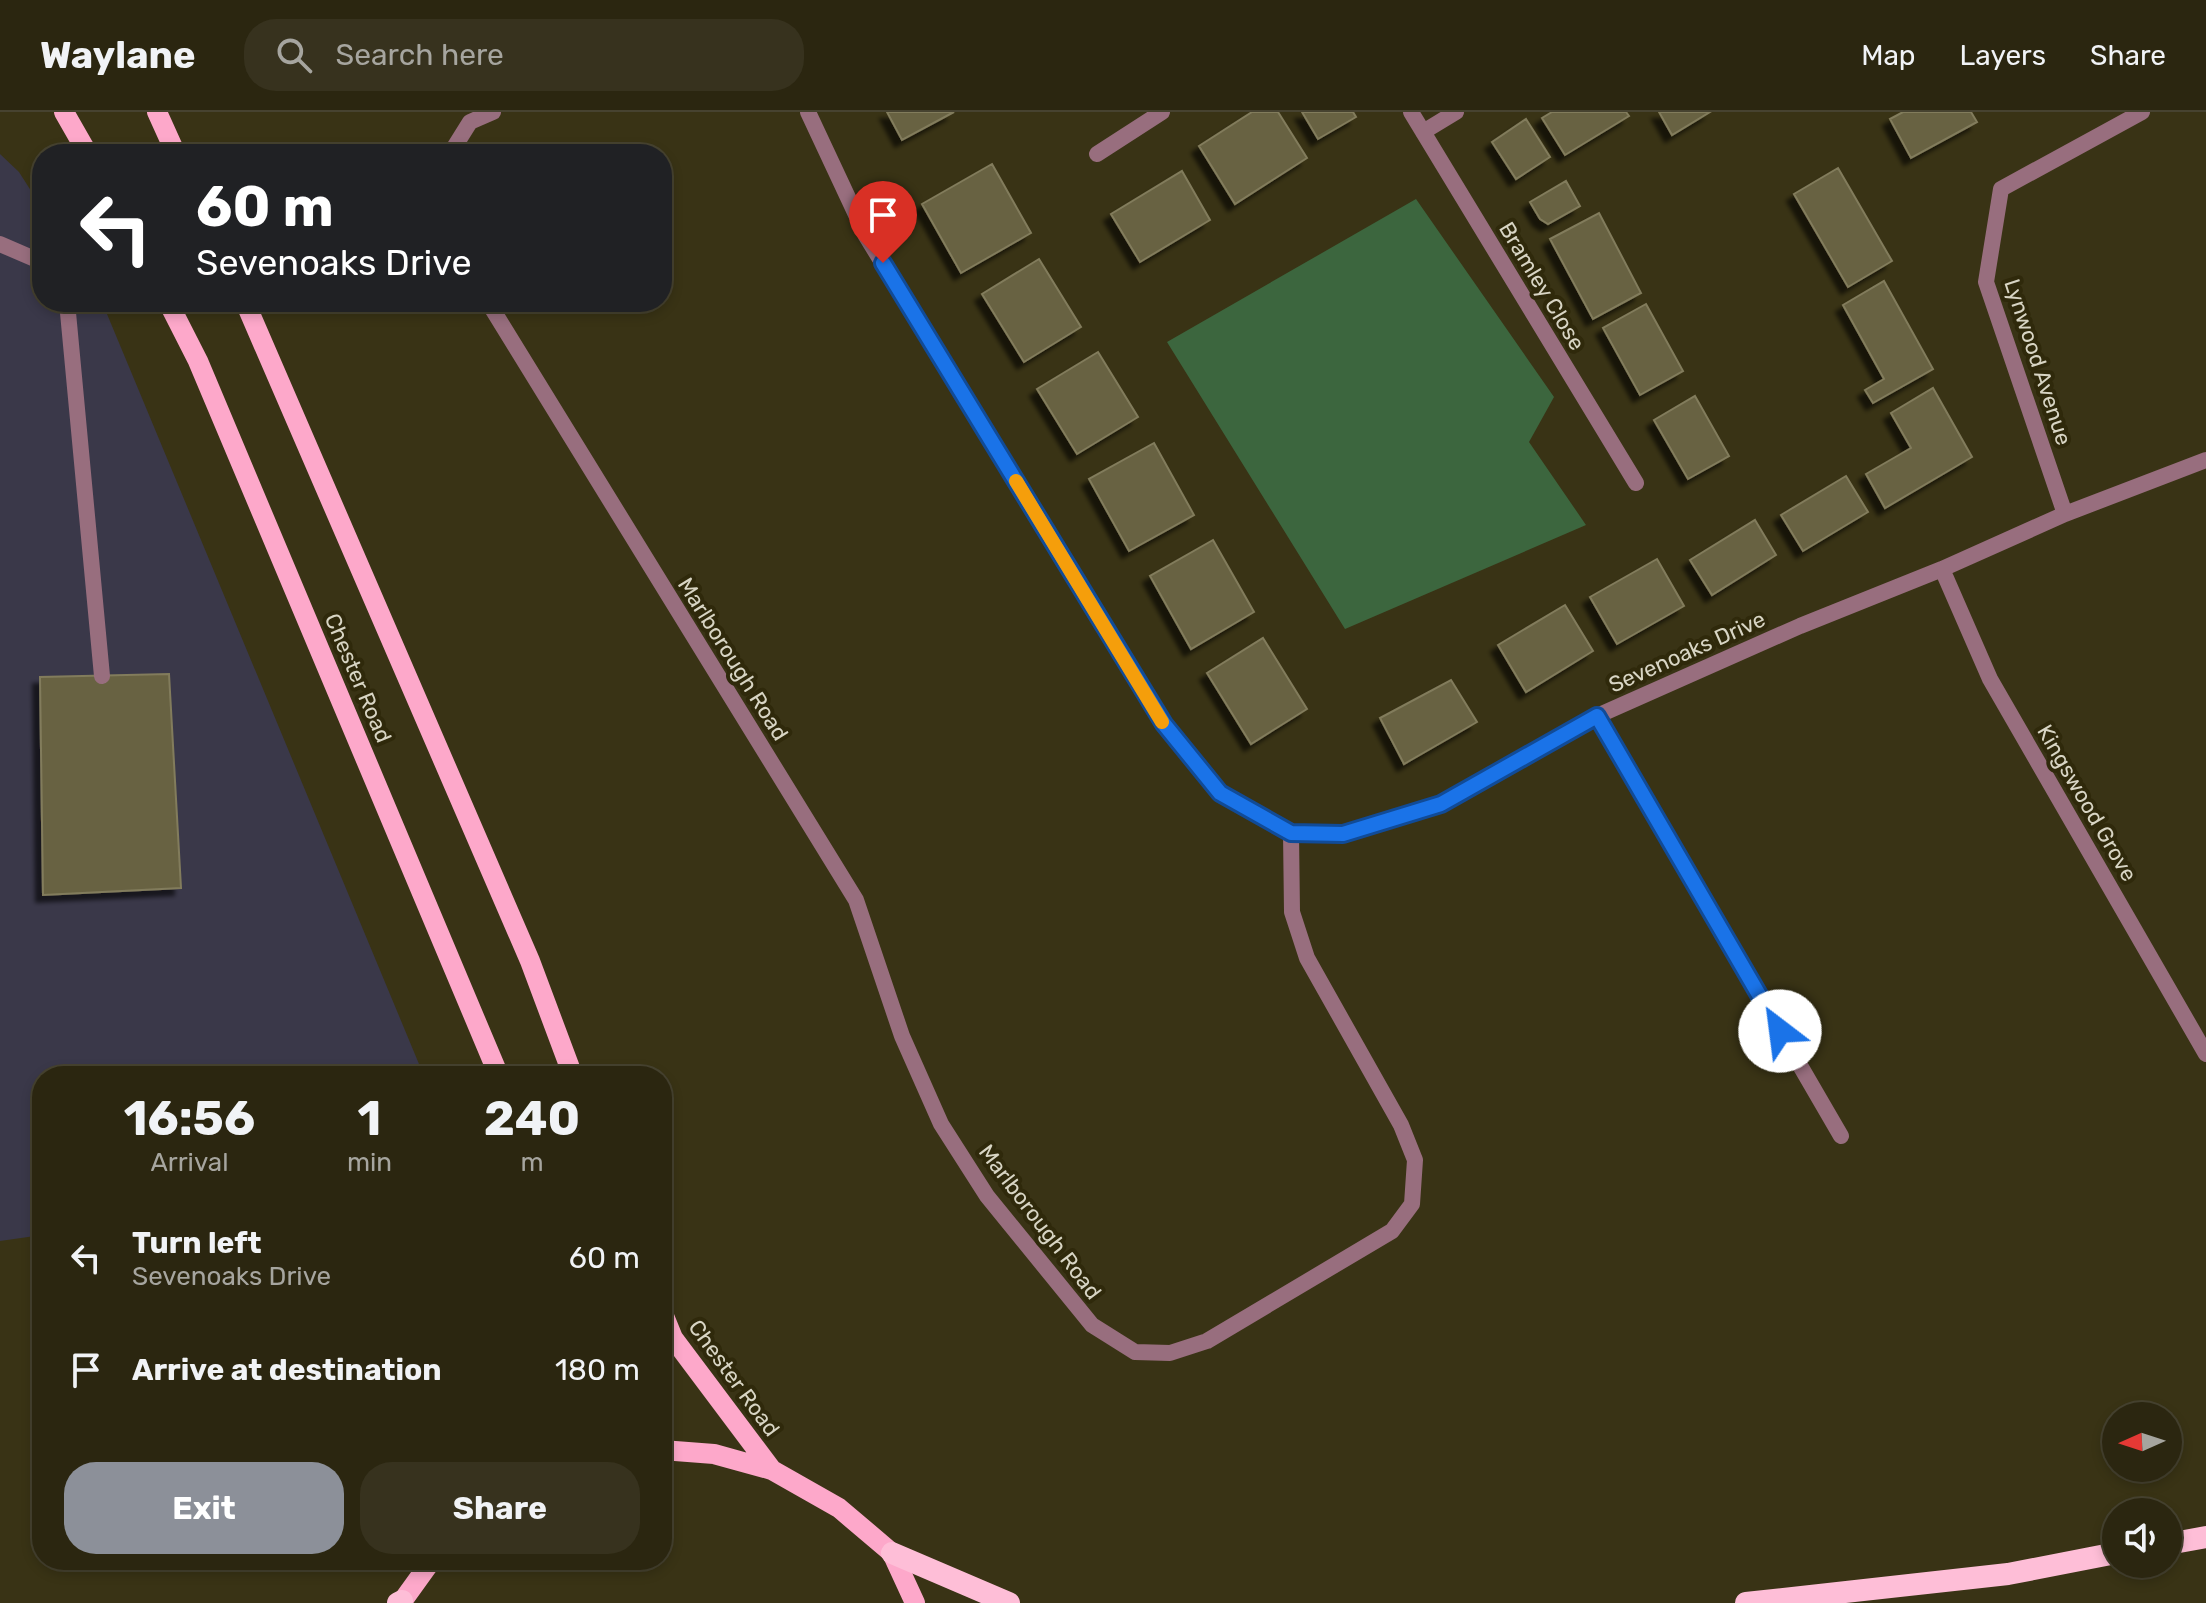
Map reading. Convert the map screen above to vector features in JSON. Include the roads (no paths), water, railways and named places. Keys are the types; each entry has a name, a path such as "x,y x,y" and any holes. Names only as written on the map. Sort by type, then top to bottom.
{"highway":[{"path":"2182,1541 2206,1537"},
{"path":"892,1553 1009,1603"},
{"path":"1746,1603 2008,1574 2102,1556"}],"main road":[{"path":"64,112 82,144"},
{"path":"157,112 171,144"},
{"name":"Chester Road","path":"173,312 198,361 495,1066"},
{"name":"Chester Road","path":"249,312 530,961 569,1066"},
{"name":"Chester Road","path":"672,1336 772,1470"},
{"path":"672,1451 714,1454 772,1470 839,1508 892,1553 915,1603"},
{"path":"400,1602 424,1570"}],"street":[{"path":"456,144 470,122 493,112"},
{"name":"Sevenoaks Drive","path":"808,112 866,236 1164,724 1220,793 1291,833 1343,834 1441,804 1597,716 2065,514 2206,460"},
{"path":"1097,154 1162,112"},
{"name":"Bramley Close","path":"1411,112 1636,483"},
{"path":"1423,132 1456,112"},
{"name":"Lynwood Avenue","path":"2065,514 1986,282 2001,189 2142,112"},
{"path":"0,244 32,258"},
{"path":"68,312 102,676"},
{"name":"Marlborough Road","path":"494,312 856,900 902,1036 941,1124 987,1196 1092,1325 1135,1352 1170,1353 1207,1341 1392,1231 1412,1204 1415,1160 1401,1125 1307,958 1292,912 1291,833"},
{"name":"Kingswood Grove","path":"1942,569 1990,679 2206,1054"},
{"path":"1597,716 1841,1136"}]}
